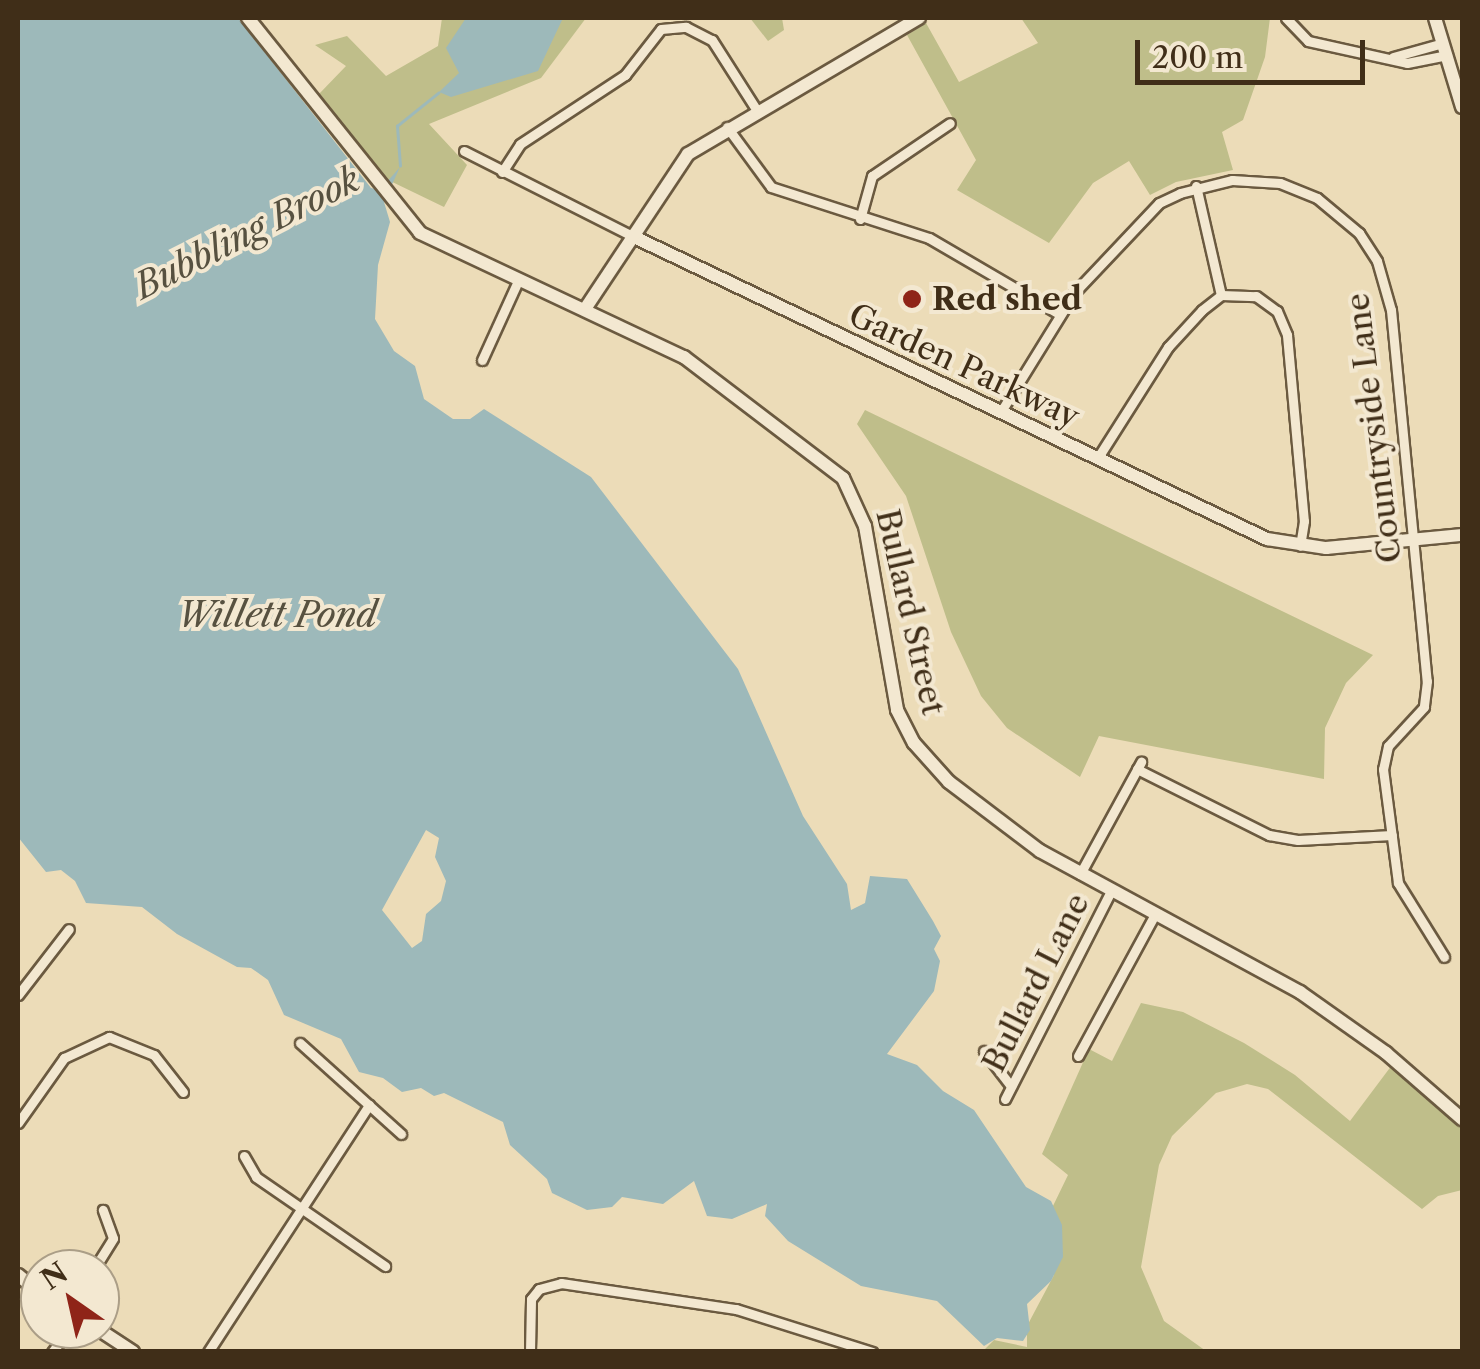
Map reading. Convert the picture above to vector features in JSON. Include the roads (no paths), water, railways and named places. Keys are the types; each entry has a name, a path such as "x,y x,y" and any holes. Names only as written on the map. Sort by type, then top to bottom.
{"main road":[{"name":"Bullard Street","path":"248,18 389,199 440,247 684,357 843,478 865,526 897,710 914,743 980,808 1080,874 1300,992 1386,1053 1462,1120"},
{"path":"585,310 671,172 727,126 919,18"},
{"path":"1435,18 1462,107"},
{"name":"Garden Parkway","path":"632,236 1252,533 1300,546 1462,534"}],"street":[{"path":"1286,18 1308,41 1390,57 1422,63 1445,49"},
{"path":"502,172 520,144 625,75 661,29 686,28 712,40 756,109"},
{"path":"860,219 872,176 950,123"},
{"path":"727,126 771,187 928,238 1059,314"},
{"name":"Garden Parkway","path":"464,151 632,236"},
{"name":"Countryside Lane","path":"1000,414 1059,314 1159,203 1196,186 1258,180 1301,189 1344,217 1368,245 1391,310 1427,694 1418,718 1384,756 1392,835 1403,897 1444,957"},
{"path":"1196,186 1221,295"},
{"path":"482,360 518,281"},
{"path":"1097,459 1168,346 1221,295 1244,292 1268,302 1287,335 1304,521 1300,546"},
{"path":"1080,874 1139,766 1269,835 1298,840 1392,835"},
{"name":"Bullard Lane","path":"1005,1099 1111,891"},
{"path":"1078,1056 1154,914"},
{"path":"18,994 69,929"},
{"path":"18,1124 52,1070 76,1049 109,1036 154,1055 183,1092"},
{"path":"300,1043 401,1134"},
{"path":"984,1051 1011,1086"},
{"path":"208,1352 370,1105"},
{"path":"244,1156 256,1176 385,1266"},
{"path":"103,1210 113,1238 106,1249"},
{"path":"530,1352 531,1299 539,1289 560,1283 736,1310 872,1352"}],"water":[{"name":"Willett Pond","path":"18,18 238,18 371,188 380,190 400,167 384,202 390,222 378,265 375,319 394,351 415,366 424,399 453,419 470,419 484,409 591,477 738,669 803,816 847,884 851,910 865,903 870,876 907,879 941,936 934,949 940,961 934,991 887,1054 917,1065 943,1091 974,1110 1026,1187 1051,1201 1062,1225 1063,1257 1051,1281 1027,1304 1030,1330 1023,1341 997,1338 984,1346 937,1301 861,1286 788,1241 765,1216 767,1204 732,1219 707,1216 694,1181 663,1204 622,1197 612,1207 587,1210 552,1193 547,1179 510,1145 503,1122 444,1093 434,1096 421,1088 402,1092 383,1078 359,1072 341,1039 284,1015 268,980 251,968 237,967 177,934 142,907 86,903 75,881 61,870 46,872 18,837","holes":["426,830 439,838 435,857 446,881 441,901 426,914 422,941 412,948 382,910"]},
{"path":"466,18 563,18 538,71 451,97 439,92 459,73 446,48"}],"waterway":[{"name":"Bubbling Brook","path":"400,166 397,126 438,93"}],"place":[{"name":"Red shed","path":"912,299"}]}
